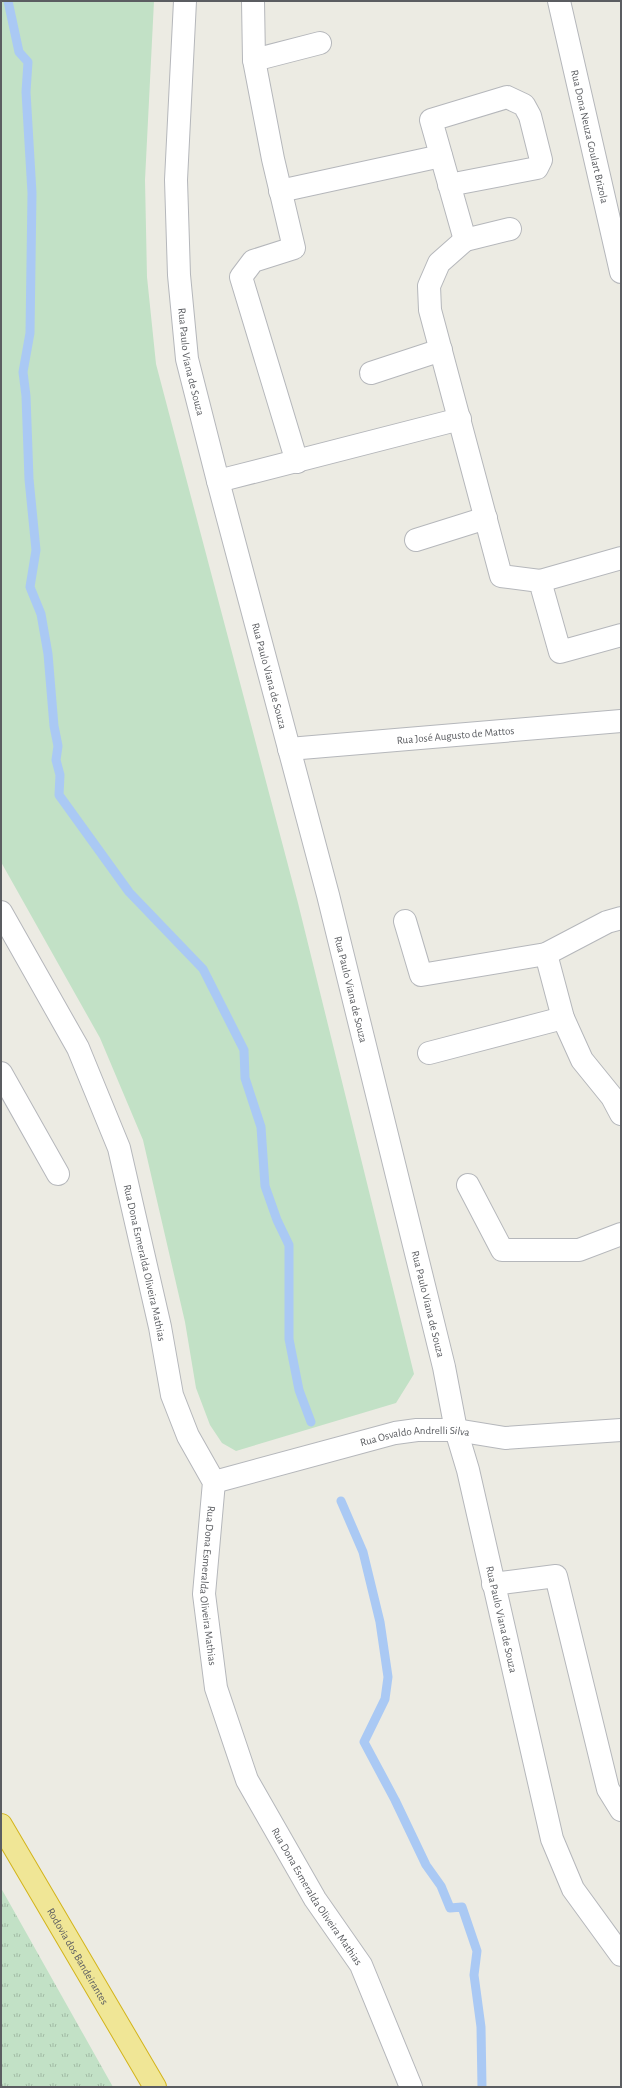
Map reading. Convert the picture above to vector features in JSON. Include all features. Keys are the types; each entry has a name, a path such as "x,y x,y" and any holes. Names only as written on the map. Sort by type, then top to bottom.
{"highway":[{"name":"Rodovia dos Bandeirantes","path":"1,1825 155,2087"}],"street":[{"name":"Rua Paulo Viana de Souza","path":"185,1 176,180 179,275 187,359 328,895 442,1359 456,1430 468,1470 552,1839 574,1889 621,1955"},
{"path":"253,1 254,60 280,191 294,248 253,262 241,277 298,462"},
{"name":"Rua Dona Neuza Goulart Brizola","path":"558,1 621,272"},
{"path":"254,60 320,43"},
{"path":"449,184 537,168 541,160 530,116 524,105 507,97 431,120 441,156 449,184 465,240"},
{"path":"280,191 441,156"},
{"path":"510,228 465,240 439,263 428,286 430,310 501,576 540,581 621,558"},
{"path":"371,373 441,350"},
{"path":"218,481 298,462 460,418"},
{"path":"416,540 486,518"},
{"path":"540,581 560,652 621,636"},
{"name":"Rua José Augusto de Mattos","path":"289,749 621,721"},
{"name":"Rua Dona Esmeralda Oliveira Mathias","path":"1,912 78,1048 119,1148 160,1327 172,1395 188,1436 214,1482 204,1594 216,1688 248,1780 314,1899 361,1965 411,2087"},
{"path":"405,921 421,975 546,954 607,922 621,918"},
{"path":"546,954 563,1018 582,1060 612,1097 621,1114"},
{"path":"429,1053 563,1018"},
{"path":"1,1073 58,1174"},
{"path":"468,1185 502,1250 579,1250 621,1234"},
{"name":"Rua Osvaldo Andrelli Silva","path":"214,1482 395,1433 417,1430 456,1430 505,1438 621,1430"},
{"path":"494,1584 556,1576 608,1789 621,1810"}],"green space":[{"path":"1,1 154,1 145,180 147,277 156,364 298,903 414,1374 396,1403 236,1451 222,1443 210,1425 196,1388 185,1322 143,1140 100,1038 1,862"},
{"path":"1,1888 113,2087 1,2087"}],"waterway":[{"path":"8,1 19,52 28,62 26,92 32,193 30,333 23,372 26,396 29,479 36,550 30,587 41,614 48,654 54,726 58,746 56,760 60,775 59,795 129,892 203,969 244,1050 245,1078 261,1127 265,1186 277,1220 289,1245 289,1339 299,1390 311,1422"},
{"path":"341,1501 363,1552 380,1622 388,1677 385,1699 364,1742 395,1800 426,1865 441,1886 450,1908 462,1907 477,1951 474,1975 481,2027 482,2087"}]}
